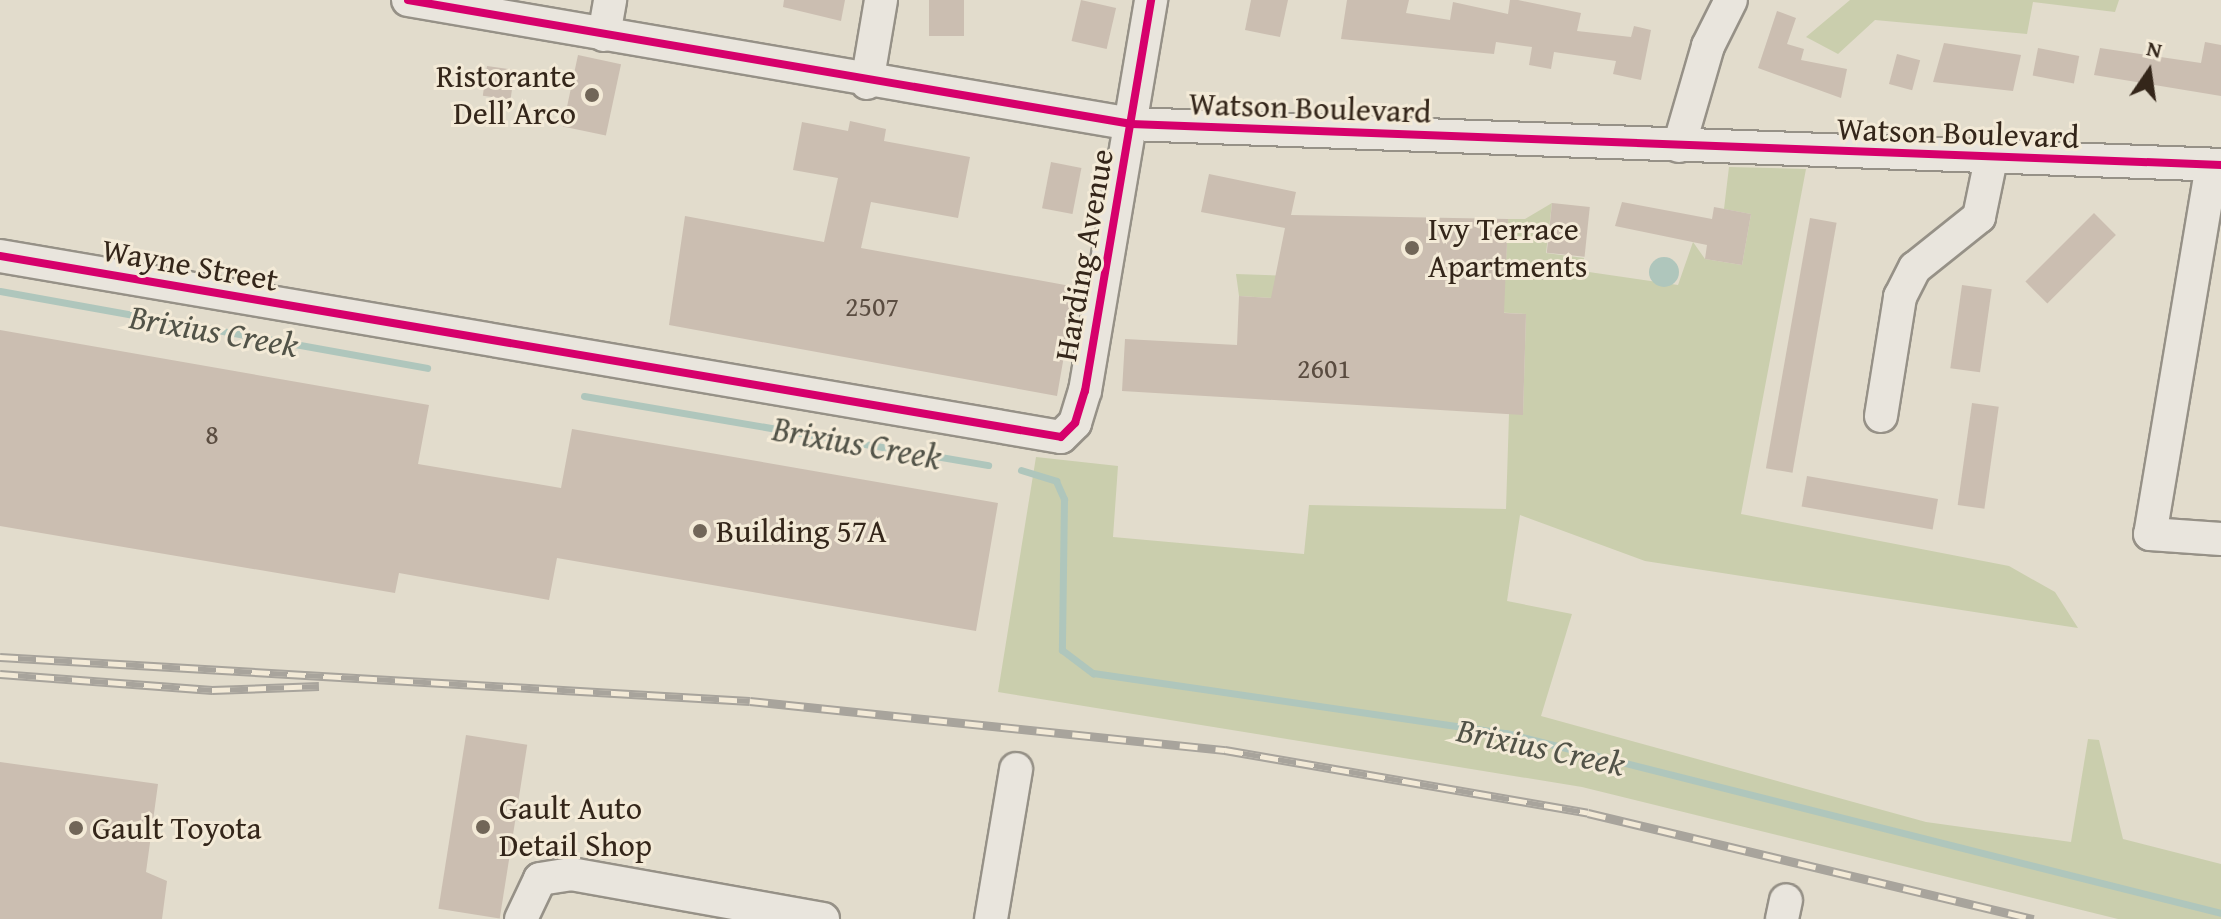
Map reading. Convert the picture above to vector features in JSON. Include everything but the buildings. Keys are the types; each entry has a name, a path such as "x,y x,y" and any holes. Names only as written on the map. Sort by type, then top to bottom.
{"street":[{"name":"Watson Boulevard","path":"408,0 867,83 1131,124 1991,159 2216,165"},
{"path":"604,35 610,0"},
{"path":"867,83 881,0"},
{"name":"Harding Avenue","path":"1075,423 1151,0"},
{"path":"1679,146 1708,46 1731,0"},
{"path":"1881,416 1900,297 1915,268 1979,217 1991,159"},
{"path":"2216,165 2150,534 2221,539"},
{"name":"Wayne Street","path":"0,256 1039,439 1061,437 1075,423"},
{"path":"991,919 1016,769"},
{"path":"521,919 540,879 571,874 823,919"}],"green space":[{"path":"1850,0 2119,0 2115,12 2033,2 2027,34 1875,20 1838,54 1806,37"},
{"path":"1729,167 1806,169 1741,514 2009,566 2055,592 2078,628 1645,561 1520,515 1507,601 1572,614 1541,716 1926,822 2071,842 2088,739 2099,740 2123,839 2221,864 2221,919 2118,919 1582,787 998,692 1036,457 1118,466 1113,537 1304,554 1309,505 1506,509 1509,414 1523,414 1526,314 1239,296 1236,274 1505,283 1508,219 1525,219 1552,203 1546,253 1584,258 1582,271 1678,285 1693,242 1705,259 1742,265 1751,214 1724,209"}],"shaded area":[{"path":"1664,257 1674,262 1679,272 1674,282 1664,287 1654,282 1649,272 1654,262"}],"waterway":[{"name":"Brixius Creek","path":"0,291 427,368"},
{"name":"Brixius Creek","path":"584,396 988,465"},
{"name":"Brixius Creek","path":"1021,470 1056,481 1064,499 1062,650 1093,673 1506,733 2221,913"}],"railway":[{"path":"0,657 750,701 1225,750 1588,813 2034,919"},
{"path":"0,674 212,690 319,686"}],"cycle path":[{"path":"408,0 1131,124 2221,165"},
{"path":"0,256 1061,437 1075,423 1085,391 1151,0"}],"place":[{"name":"Ristorante Dell’Arco","path":"592,95"},
{"name":"Ivy Terrace Apartments","path":"1412,248"},
{"name":"Building 57A","path":"700,531"},
{"name":"Gault Auto Detail Shop","path":"483,827"},
{"name":"Gault Toyota","path":"76,828"}]}
